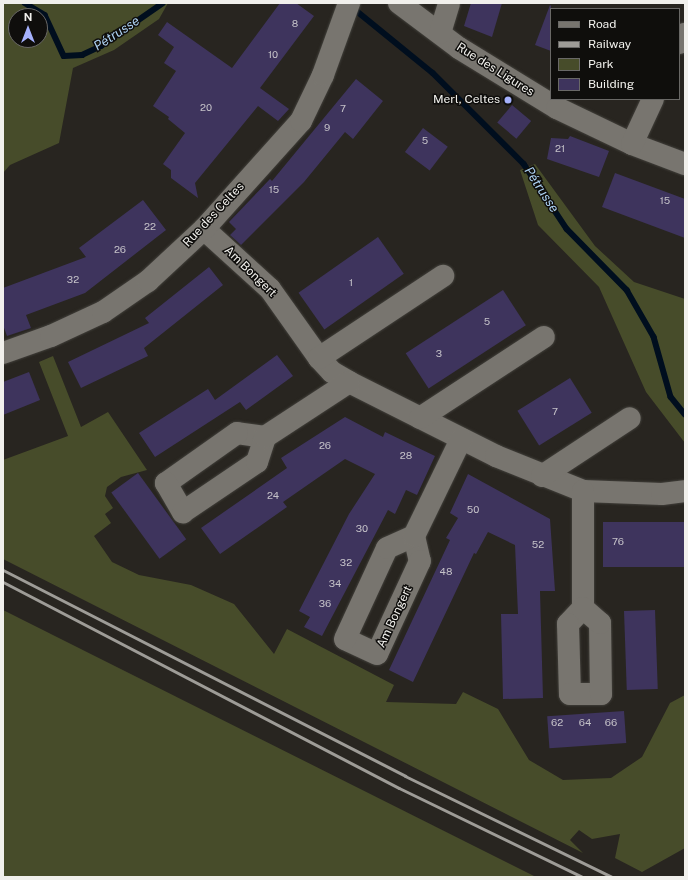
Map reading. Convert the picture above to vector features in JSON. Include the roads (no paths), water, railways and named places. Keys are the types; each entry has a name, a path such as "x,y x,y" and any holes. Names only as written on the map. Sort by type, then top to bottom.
{"street":[{"name":"Rue des Ligures","path":"400,3 440,33 556,108 632,144 685,164"},
{"path":"440,33 449,3"},
{"name":"Rue des Celtes","path":"3,353 51,336 103,312 148,281 204,229 300,121 323,75 346,12"},
{"path":"632,144 653,100"},
{"name":"Am Bongert","path":"204,229 270,289 319,358 332,372 349,382 461,439 542,476 582,490 662,494 685,491"},
{"path":"319,358 443,276"},
{"path":"420,418 544,337"},
{"path":"265,437 349,382"},
{"path":"542,476 630,418"},
{"path":"414,536 461,439"},
{"path":"582,490 583,608"},
{"name":"Am Bongert","path":"414,536 420,561 377,654 345,639 387,548 414,536"}],"waterway":[{"name":"Pétrusse","path":"25,3 45,15 64,56 82,55 101,46 163,3"},
{"name":"Pétrusse","path":"353,8 433,73 524,164 567,229 627,290 654,337 671,397 685,414"}],"railway":[{"path":"3,570 405,776 612,877"},
{"path":"3,582 399,788 582,877"}],"place":[{"name":"Merl, Celtes","path":"508,100"}]}
